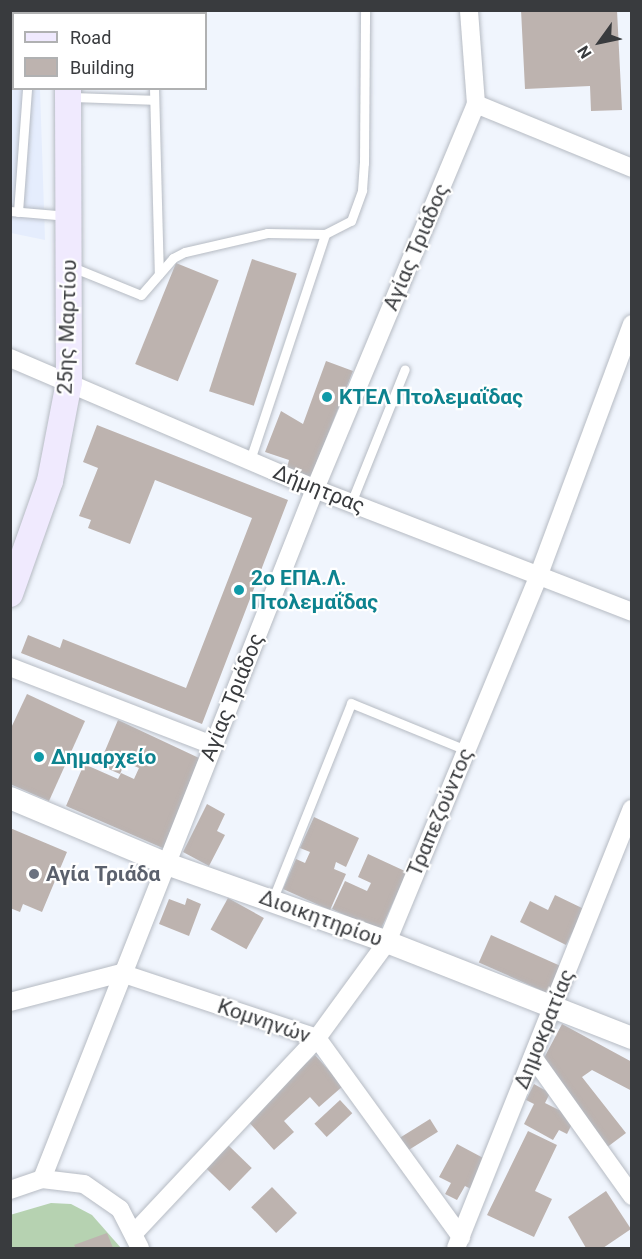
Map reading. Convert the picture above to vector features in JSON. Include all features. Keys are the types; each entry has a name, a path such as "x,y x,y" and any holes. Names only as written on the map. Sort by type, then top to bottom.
{"main road":[{"name":"25ης Μαρτίου","path":"10,594 50,481 69,382 68,93"}],"street":[{"name":"Αγίας Τριάδος","path":"42,1179 121,973 167,864 212,745 315,489 476,104 469,10"},
{"path":"476,104 632,168"},
{"name":"Τραπεζούντος","path":"138,1240 317,1038 387,942 538,577 632,324"},
{"name":"Δήμητρας","path":"10,358 315,489 632,612"},
{"path":"10,667 212,745"},
{"name":"Διοικητηρίου","path":"10,798 167,864 387,942 632,1038"},
{"name":"Δημοκρατίας","path":"459,1243 632,809"},
{"path":"10,1002 121,973"},
{"name":"Κομνηνών","path":"121,973 317,1038 459,1243"},
{"path":"533,1057 632,1196"},
{"path":"10,1190 42,1179 70,1180 97,1190 120,1209 138,1240"}],"lane":[{"path":"70,266 135,295 147,291 159,274 185,252 267,233 325,234 351,221 362,190 365,10"},
{"path":"27,90 14,211 70,216"},
{"path":"154,90 159,274"},
{"path":"68,93 154,100"},
{"path":"250,460 325,234"},
{"path":"351,503 405,369"},
{"path":"272,901 351,703 466,750"}],"shaded area":[{"path":"10,43 12,90 40,90 45,240 11,233"}],"green space":[{"path":"51,1203 71,1204 92,1215 121,1248 11,1248 10,1215"}],"building":[{"path":"521,10 617,10 622,110 591,111 590,86 525,89"},
{"path":"252,259 297,274 254,406 209,391"},
{"path":"176,263 219,280 178,381 135,364"},
{"name":"ΚΤΕΛ Πτολεμαΐδας","path":"326,361 353,371 311,477 287,468 289,460 265,452 281,411 303,424"},
{"name":"2ο ΕΠΑ.Λ. Πτολεμαΐδας","path":"97,425 288,500 202,724 21,653 28,635 60,648 63,639 186,688 252,518 155,480 130,544 88,528 91,520 79,516 98,468 83,462"},
{"name":"Δημαρχείο","path":"27,694 85,721 49,801 10,784 10,730"},
{"path":"118,720 199,758 165,849 66,806 84,764 118,779 121,773 134,779 139,768 125,762 120,774 99,765"},
{"path":"207,804 225,814 217,831 225,835 209,866 183,852"},
{"path":"314,817 359,838 346,867 336,862 334,869 346,874 330,910 283,889 296,859 305,863 310,852 300,848"},
{"name":"Αγία Τριάδα","path":"10,828 67,852 42,912 23,904 20,912 10,908"},
{"path":"368,854 407,872 380,931 332,909 345,881 367,891 371,883 358,877"},
{"path":"555,895 584,909 566,945 520,922 530,901 548,910"},
{"path":"187,898 201,904 189,936 159,924 169,899 185,905"},
{"path":"228,898 264,918 246,949 211,929"},
{"path":"491,935 562,967 550,994 479,962"},
{"path":"562,1024 632,1062 632,1091 592,1070 582,1077 626,1133 606,1148 544,1058"},
{"path":"315,1055 343,1086 319,1107 310,1097 284,1121 294,1132 274,1150 246,1119"},
{"path":"534,1084 550,1093 545,1103 575,1118 567,1134 559,1130 553,1140 524,1124 534,1104 526,1100"},
{"path":"340,1100 352,1113 327,1137 314,1124"},
{"path":"430,1119 438,1132 407,1151 399,1138"},
{"path":"528,1131 557,1145 535,1191 552,1199 534,1237 487,1215"},
{"path":"457,1144 487,1160 471,1189 465,1186 457,1200 445,1194 451,1183 439,1177"},
{"path":"228,1145 252,1168 230,1191 206,1168"},
{"path":"272,1187 297,1213 276,1233 251,1207"},
{"path":"606,1191 631,1229 603,1248 586,1248 568,1217"},
{"path":"107,1233 113,1248 76,1248 74,1245"}],"place":[{"name":"ΚΤΕΛ Πτολεμαΐδας","path":"327,397"},
{"name":"2ο ΕΠΑ.Λ. Πτολεμαΐδας","path":"239,590"},
{"name":"Δημαρχείο","path":"39,757"},
{"name":"Αγία Τριάδα","path":"34,874"}]}
